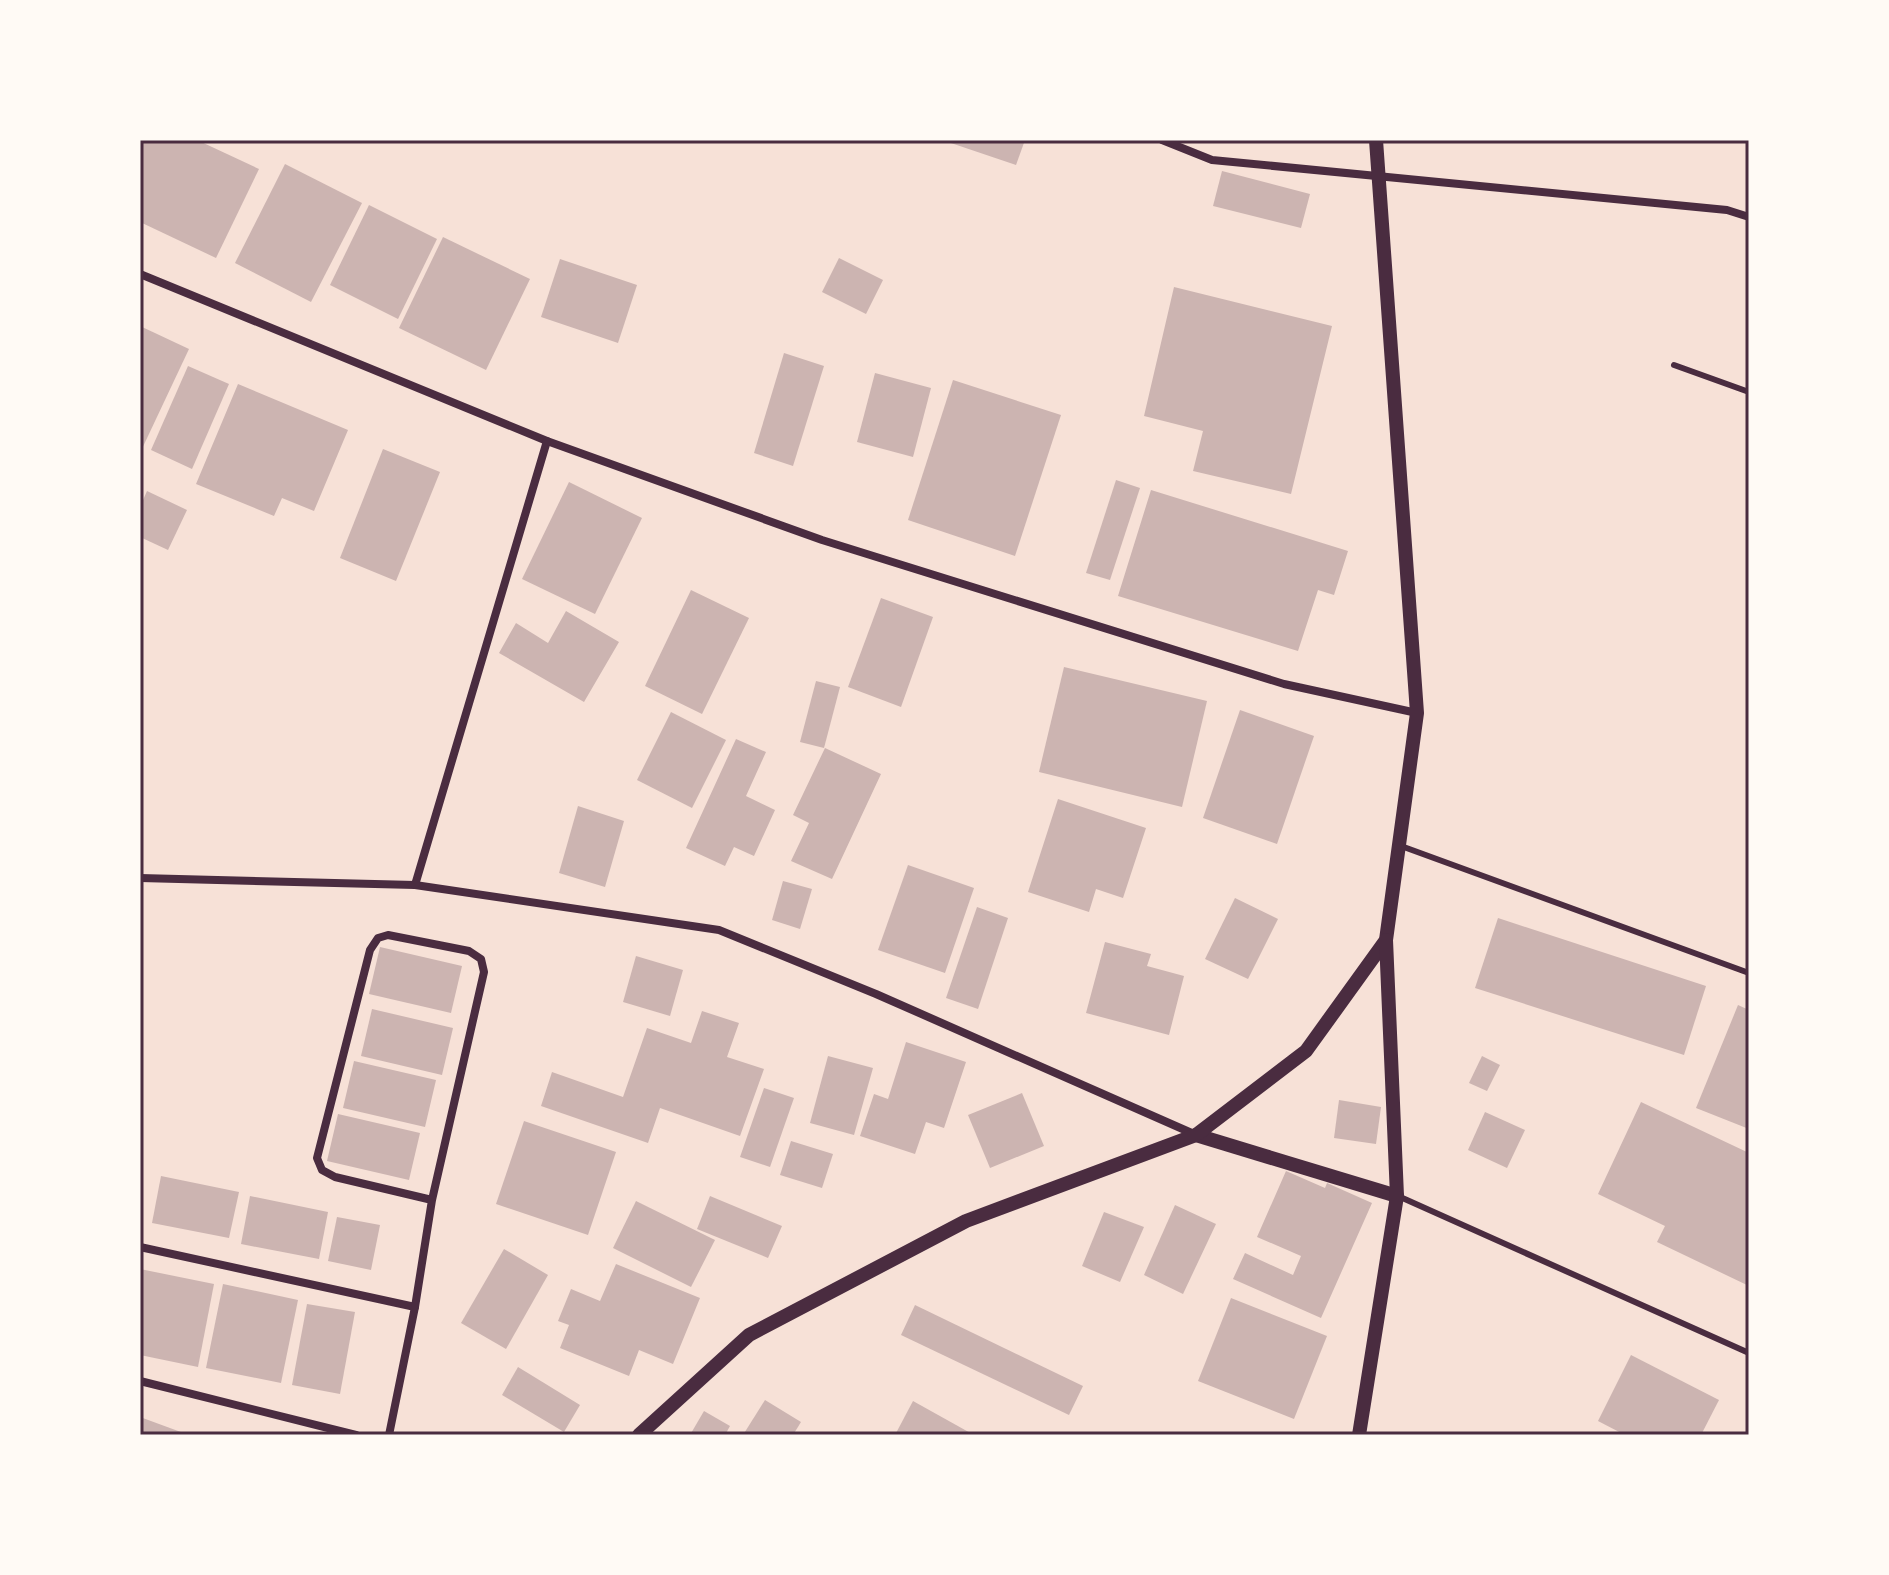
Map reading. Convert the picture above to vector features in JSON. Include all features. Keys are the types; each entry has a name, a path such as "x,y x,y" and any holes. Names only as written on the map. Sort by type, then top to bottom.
{"street":[{"path":"1162,140 1212,160 1727,210 1749,217"},
{"path":"1359,1435 1397,1196 1386,940 1417,713 1376,140"},
{"path":"140,274 547,441 822,540 1284,684 1417,713"},
{"path":"415,885 547,441"},
{"path":"140,878 415,885 719,930 876,994 1196,1135 1397,1196"},
{"path":"389,1435 415,1307 432,1200 483,965 481,959 469,951 388,935 378,938 370,950 317,1158 322,1170 335,1177 432,1200"},
{"path":"639,1435 749,1335 966,1221 1196,1135 1306,1051 1386,940"},
{"path":"140,1247 415,1307"},
{"path":"140,1381 356,1435"}],"lane":[{"path":"1674,365 1749,392"},
{"path":"1401,846 1749,973"},
{"path":"1397,1196 1749,1353"}],"building":[{"path":"140,140 197,140 259,169 216,258 140,222"},
{"path":"942,140 1025,140 1016,165"},
{"path":"285,164 362,203 311,302 235,263"},
{"path":"1222,171 1310,194 1301,228 1213,206"},
{"path":"369,205 437,239 398,319 330,285"},
{"path":"443,237 530,279 486,370 399,328"},
{"path":"839,258 883,280 866,314 822,292"},
{"path":"560,259 637,285 618,343 541,317"},
{"path":"1174,287 1332,326 1291,494 1193,471 1203,431 1144,416"},
{"path":"140,326 189,349 140,453"},
{"path":"784,353 824,366 793,466 754,453"},
{"path":"188,366 229,384 192,469 151,450"},
{"path":"875,373 931,388 913,457 857,442"},
{"path":"953,380 1061,415 1015,556 908,520"},
{"path":"238,384 348,430 314,511 282,498 274,516 196,484"},
{"path":"383,449 440,472 396,581 340,558"},
{"path":"1116,480 1140,488 1110,580 1086,573"},
{"path":"569,482 642,518 595,614 522,579"},
{"path":"1151,490 1348,551 1334,595 1318,590 1298,651 1118,596"},
{"path":"147,491 187,510 168,550 140,537 140,507"},
{"path":"691,590 749,618 702,714 645,686"},
{"path":"881,598 933,617 901,707 848,687"},
{"path":"566,611 619,642 584,702 499,653 516,623 548,643"},
{"path":"1064,667 1207,701 1182,807 1039,772"},
{"path":"816,681 840,687 824,748 800,742"},
{"path":"1240,710 1314,736 1277,844 1203,818"},
{"path":"671,712 726,740 692,808 637,780"},
{"path":"736,739 766,752 746,796 775,810 754,856 734,847 725,866 686,848"},
{"path":"825,748 881,774 832,879 791,861 809,823 793,815"},
{"path":"1058,799 1146,828 1123,898 1096,889 1089,912 1028,892"},
{"path":"578,806 624,821 605,887 559,873"},
{"path":"908,865 974,888 945,973 878,950"},
{"path":"783,881 812,889 800,929 772,920"},
{"path":"1235,898 1278,919 1248,979 1205,959"},
{"path":"977,907 1008,918 978,1009 946,998"},
{"path":"1498,918 1706,986 1684,1055 1475,988"},
{"path":"1105,942 1151,954 1147,966 1184,976 1169,1035 1086,1013"},
{"path":"380,947 462,966 451,1013 369,994"},
{"path":"636,956 683,970 670,1016 623,1002"},
{"path":"1738,1005 1749,1010 1749,1129 1696,1108"},
{"path":"372,1009 453,1028 442,1075 361,1056"},
{"path":"702,1011 739,1023 727,1057 764,1069 740,1136 660,1108 648,1143 541,1106 552,1072 623,1097 647,1028 691,1043"},
{"path":"906,1042 966,1062 944,1128 926,1122 915,1154 860,1136 874,1094 888,1099"},
{"path":"828,1056 873,1068 854,1135 810,1123"},
{"path":"1482,1056 1500,1065 1487,1091 1469,1083"},
{"path":"354,1061 436,1080 425,1127 343,1108"},
{"path":"764,1088 794,1098 770,1167 740,1157"},
{"path":"1022,1093 1044,1146 990,1168 968,1115"},
{"path":"1339,1100 1381,1107 1376,1144 1334,1138"},
{"path":"1641,1102 1749,1153 1749,1286 1657,1242 1665,1226 1598,1194"},
{"path":"1485,1112 1525,1130 1507,1168 1468,1150"},
{"path":"338,1114 420,1133 409,1180 327,1161"},
{"path":"524,1121 616,1152 588,1235 496,1204"},
{"path":"791,1141 833,1154 822,1188 780,1175"},
{"path":"1286,1171 1325,1188 1327,1183 1372,1203 1321,1318 1233,1279 1245,1253 1293,1275 1301,1256 1257,1237"},
{"path":"161,1176 239,1192 229,1238 152,1223"},
{"path":"250,1196 328,1212 319,1259 241,1244"},
{"path":"710,1196 782,1226 768,1258 697,1229"},
{"path":"636,1201 715,1240 691,1287 613,1248"},
{"path":"1175,1205 1216,1224 1183,1294 1144,1275"},
{"path":"1104,1212 1144,1227 1120,1282 1082,1266"},
{"path":"337,1217 380,1225 371,1270 328,1261"},
{"path":"504,1249 548,1275 506,1349 461,1323"},
{"path":"616,1264 700,1298 673,1364 639,1350 629,1376 560,1348 569,1325 558,1321 571,1289 600,1301"},
{"path":"140,1269 214,1284 198,1367 140,1355"},
{"path":"223,1284 298,1300 281,1383 206,1368"},
{"path":"1231,1298 1327,1336 1294,1419 1198,1381"},
{"path":"307,1304 355,1312 340,1394 292,1385"},
{"path":"915,1305 1083,1386 1069,1415 901,1335"},
{"path":"1631,1355 1719,1400 1701,1435 1625,1435 1598,1421"},
{"path":"518,1367 580,1405 564,1432 502,1395"},
{"path":"765,1400 801,1422 793,1435 743,1435"},
{"path":"913,1401 974,1435 895,1435"},
{"path":"704,1411 730,1426 725,1435 690,1435"},
{"path":"140,1417 189,1435 140,1435"}]}
